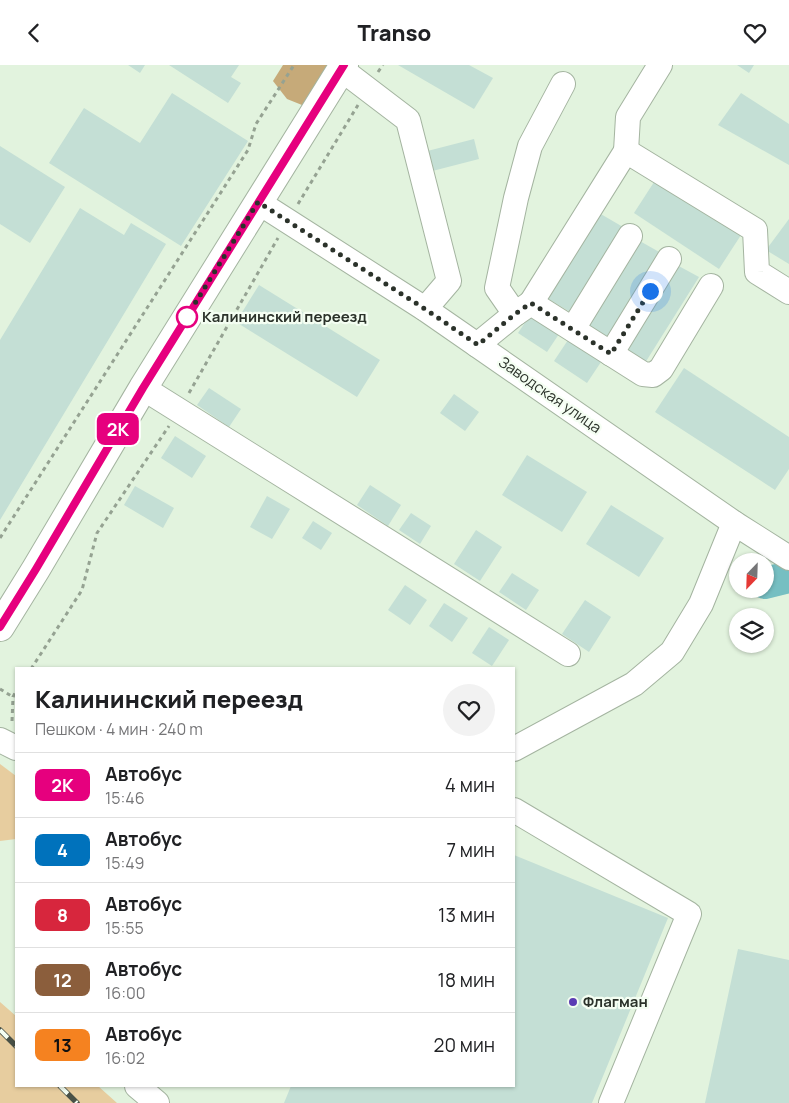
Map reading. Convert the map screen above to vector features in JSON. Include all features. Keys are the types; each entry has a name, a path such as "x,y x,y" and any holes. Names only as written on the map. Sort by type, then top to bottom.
{"main road":[{"path":"0,627 143,388 342,67"}],"street":[{"path":"478,345 523,308 626,151 628,117 660,65"},
{"path":"342,67 408,120 449,281 425,309"},
{"path":"562,84 530,146 514,207 497,288 523,308 573,329 643,374 653,375 660,369 711,286"},
{"path":"626,151 755,230 758,272 789,292"},
{"name":"Заводская улица","path":"258,202 425,309 789,559"},
{"path":"573,329 630,236"},
{"path":"611,354 669,259"},
{"path":"143,388 568,654"},
{"path":"515,748 634,684 672,652 701,604 734,523"},
{"path":"6,731 15,746"},
{"path":"515,812 689,914 611,1103"},
{"path":"138,1087 157,1103"}],"path":[{"path":"0,538 248,150 256,124 294,65"},
{"path":"32,667 82,591 97,533 179,411 288,221 383,65"},
{"path":"0,689 12,697"},
{"path":"6,731 12,697 15,692"}],"shaded area":[{"path":"283,65 338,65 316,100 302,105 287,99 273,81"},
{"path":"0,764 15,775 15,839 0,841"},
{"path":"0,1002 15,1015 15,1087 99,1087 117,1103 0,1103"}],"building":[{"path":"128,65 145,65 140,73"},
{"path":"169,65 239,65 231,77 241,83 228,103"},
{"path":"398,65 469,65 493,78 474,109"},
{"path":"737,65 754,65 749,73"},
{"path":"172,93 248,141 181,246 49,163 84,108 140,143"},
{"path":"741,93 789,124 789,165 718,125"},
{"path":"474,139 479,159 413,176 408,156"},
{"path":"0,146 65,187 30,243 0,224"},
{"path":"656,179 741,235 719,269 634,213"},
{"path":"80,208 124,235 131,223 166,244 0,520 0,340"},
{"path":"599,213 623,227 570,312 547,298"},
{"path":"789,219 789,264 766,250"},
{"path":"638,240 661,253 608,339 585,324"},
{"path":"675,264 699,277 645,363 622,348"},
{"path":"259,285 380,360 357,397 236,322"},
{"path":"532,312 561,331 547,352 518,333"},
{"path":"570,337 603,359 587,383 554,361"},
{"path":"684,368 789,437 789,469 775,490 655,412"},
{"path":"209,388 241,409 229,427 197,405"},
{"path":"454,394 479,412 465,431 440,413"},
{"path":"175,436 206,456 192,478 161,458"},
{"path":"527,455 587,492 562,532 502,495"},
{"path":"370,485 401,505 388,526 357,505"},
{"path":"135,486 174,508 163,528 124,505"},
{"path":"267,496 290,509 272,539 250,527"},
{"path":"611,505 664,538 639,577 586,544"},
{"path":"411,513 431,526 420,544 399,530"},
{"path":"313,521 332,533 321,550 302,538"},
{"path":"476,530 502,547 480,581 454,564"},
{"path":"512,573 539,590 526,610 499,592"},
{"path":"405,585 427,600 410,625 388,610"},
{"path":"585,600 611,617 589,652 562,634"},
{"path":"444,603 468,618 452,642 429,626"},
{"path":"489,627 509,640 492,666 472,653"},
{"name":"Флагман","path":"515,855 668,918 592,1103 284,1103 291,1087 515,1087"},
{"path":"738,949 789,960 789,1103 705,1103"}],"waterway":[{"path":"774,581 789,577"}],"railway":[{"path":"0,1030 15,1045"},
{"path":"61,1087 77,1103"}],"bus line":[{"name":"2К","path":"0,627 143,388 344,65"}],"place":[{"name":"Калининский переезд","path":"187,317"},
{"name":"Флагман","path":"573,1002"}],"route":[{"path":"187,317 184,321 258,202 478,345 531,303 611,354 650,291"}]}
